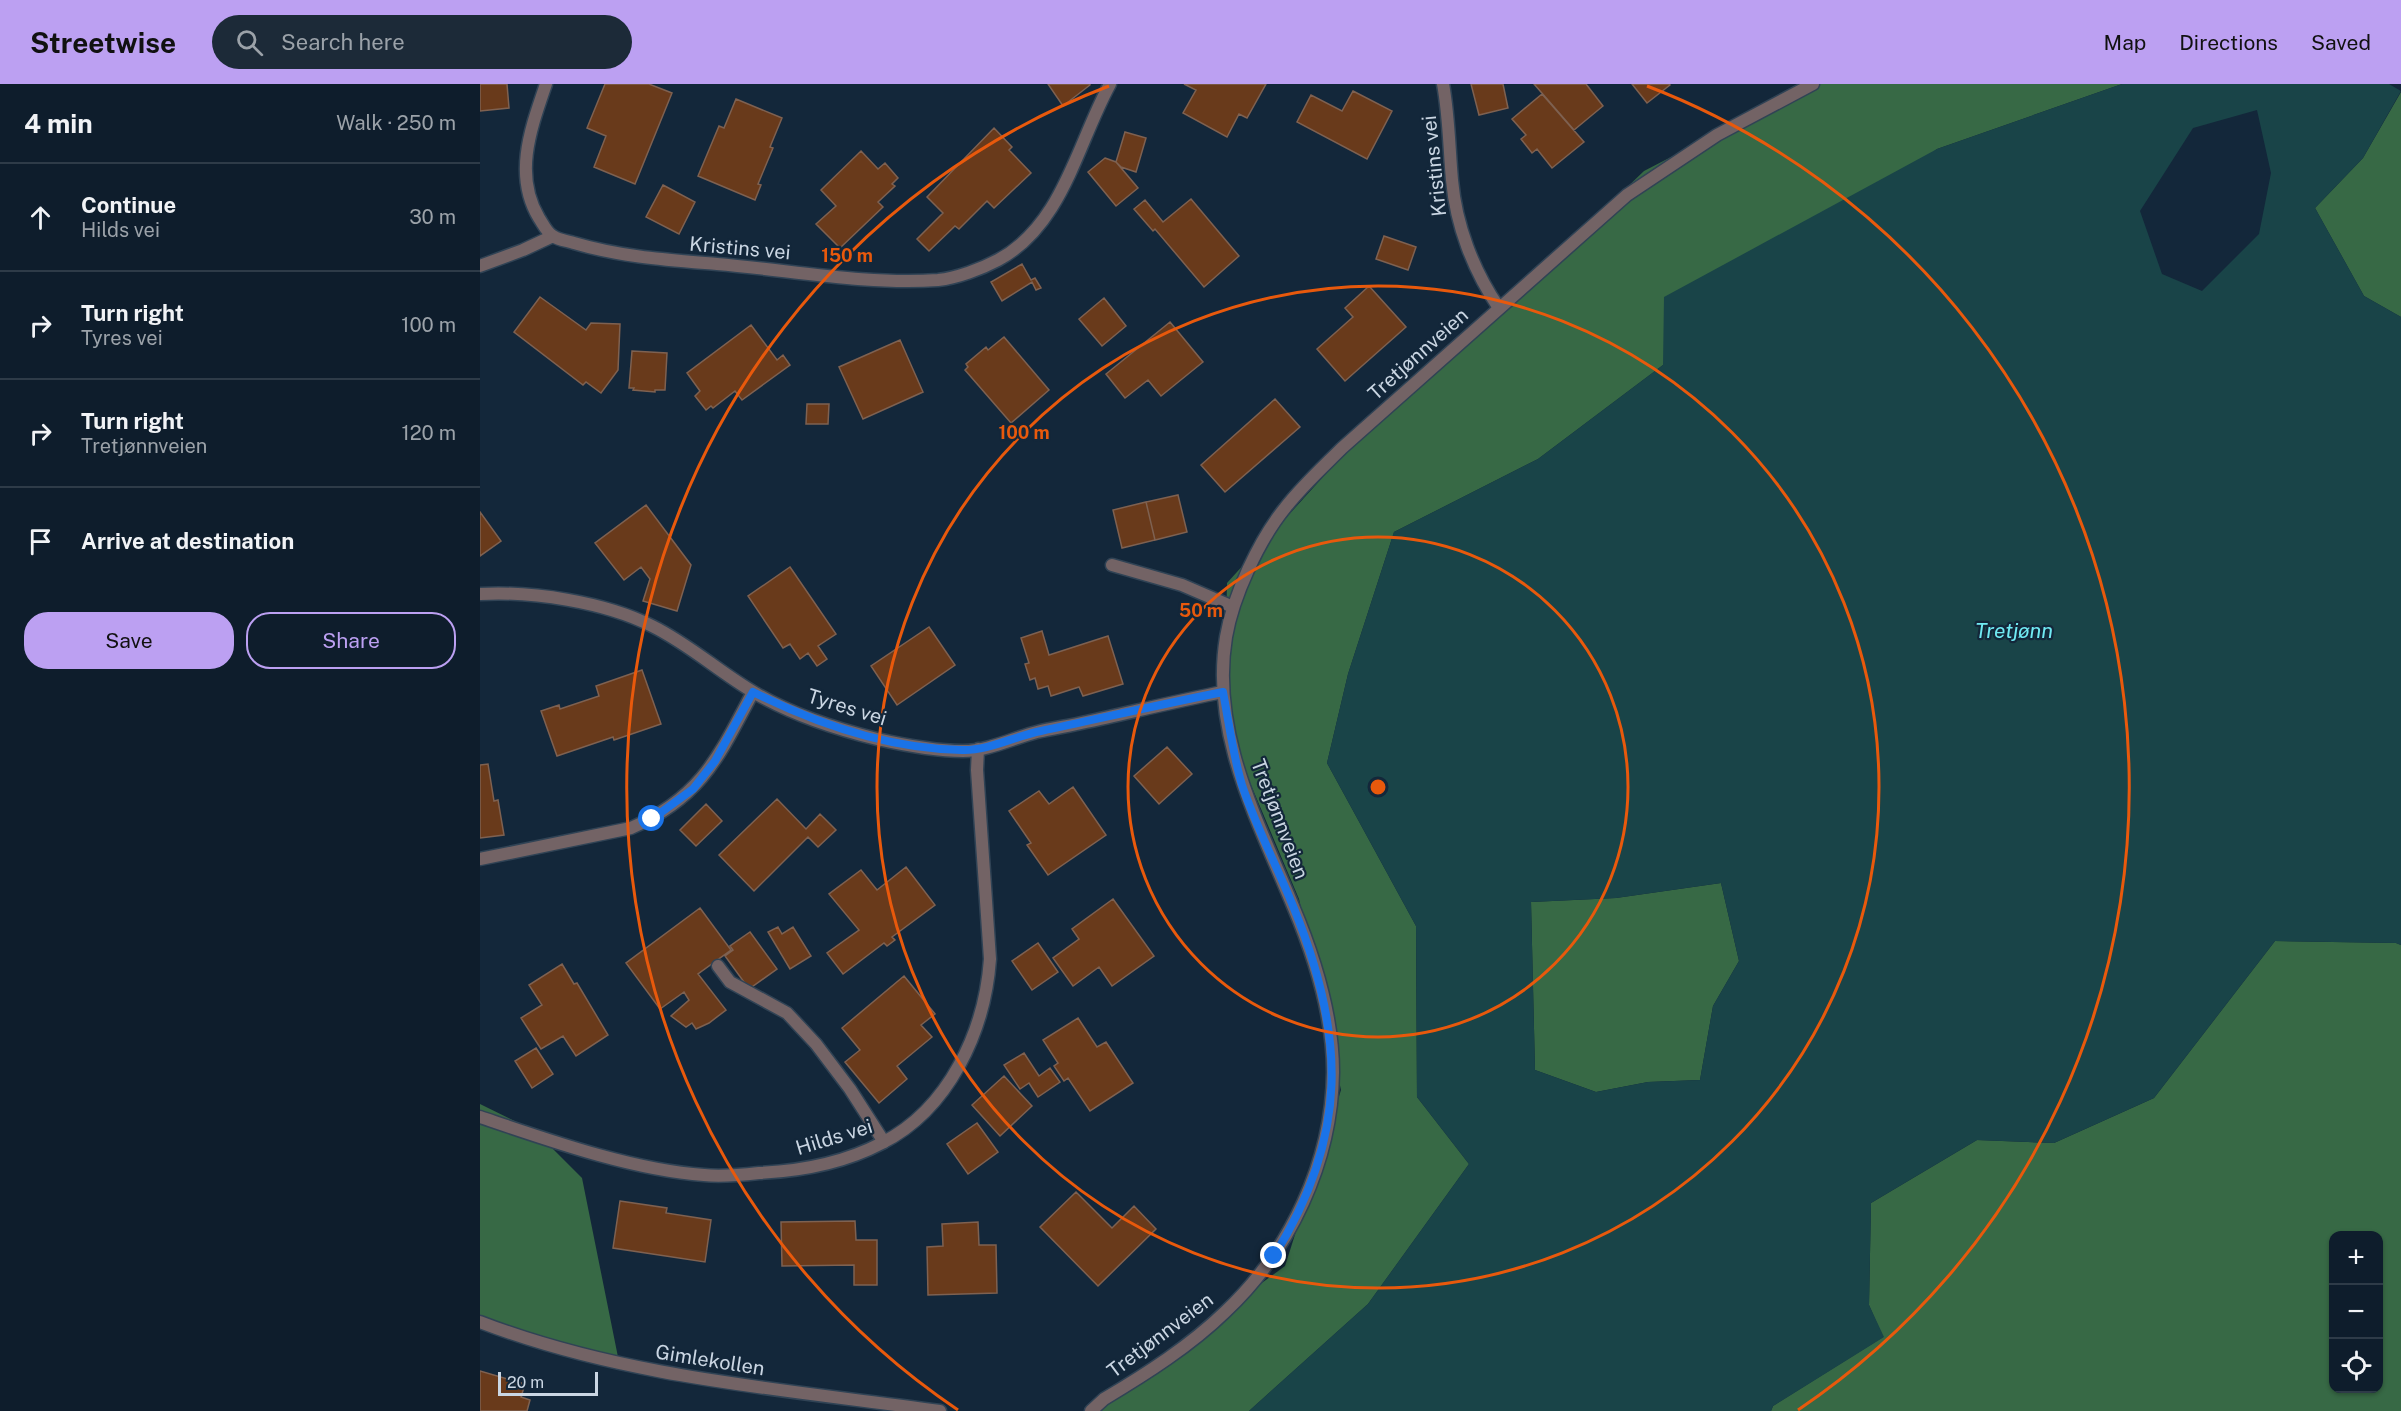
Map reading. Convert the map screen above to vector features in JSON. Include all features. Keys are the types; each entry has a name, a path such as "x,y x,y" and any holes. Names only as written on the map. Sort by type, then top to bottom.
{"street":[{"path":"480,266 553,236 531,206 526,179 525,151 546,84"},
{"name":"Kristins vei","path":"553,236 592,248 663,261 897,280 940,280 999,260 1037,230 1070,171 1110,84"},
{"name":"Kristins vei","path":"1443,84 1449,113 1452,182 1462,234 1487,291 1499,308"},
{"name":"Tretjønnveien","path":"1091,1411 1104,1399 1194,1339 1226,1312 1255,1280 1274,1256 1291,1228 1316,1171 1324,1140 1333,1072 1323,993 1306,939 1242,785 1223,692 1226,638 1233,607 1244,580 1274,523 1310,479 1392,402 1594,223 1658,173 1717,135 1813,84"},
{"path":"1112,565 1182,585 1233,607"},
{"name":"Tyres vei","path":"480,594 504,592 552,597 624,614 676,640 753,692 780,706 877,739 927,747 963,751 978,749 1039,731 1223,692"},
{"path":"480,859 632,828 652,819 693,789 715,761 753,692"},
{"name":"Hilds vei","path":"480,1117 591,1153 682,1173 706,1175 799,1169 859,1154 884,1143 920,1117 954,1076 972,1041 988,986 990,959 977,770 978,749"},
{"path":"718,966 730,982 787,1013 816,1044 850,1089 884,1143"},
{"name":"Gimlekollen","path":"480,1322 522,1338 656,1372 784,1392 940,1411"}],"green space":[{"path":"1812,84 2122,84 1937,149 1663,365 1538,459 1394,532 1348,674 1327,763 1416,926 1417,1097 1469,1164 1368,1304 1249,1411 1096,1411 1127,1382 1285,1266 1341,1090 1299,899 1224,721 1227,583 1360,436 1503,306 1644,171"},
{"path":"2401,92 2401,317 2364,296 2315,208 2363,158"},
{"path":"1721,883 1739,961 1713,1006 1700,1080 1648,1082 1596,1092 1535,1070 1531,902 1616,898"},
{"path":"2275,941 2396,943 2401,945 2401,1411 1771,1411 1773,1406 1883,1337 1869,1305 1871,1203 1977,1140 2054,1143 2154,1098"},
{"path":"480,1104 535,1131 582,1178 619,1362 480,1327"}],"water":[{"name":"Tretjønn","path":"2122,84 2389,84 2401,91 2363,158 2315,208 2364,296 2401,317 2401,945 2396,943 2275,941 2154,1098 2054,1143 1977,1140 1871,1203 1869,1305 1884,1337 1773,1406 1771,1411 1249,1411 1368,1304 1469,1164 1417,1097 1416,926 1327,763 1348,674 1394,532 1538,459 1663,365 1664,297 1937,149","holes":["2257,110 2271,173 2259,234 2202,291 2162,274 2140,211 2193,128","1721,883 1739,961 1713,1006 1700,1080 1648,1082 1596,1092 1535,1070 1531,902 1616,898"]}],"building":[{"path":"480,84 507,84 509,108 480,111"},
{"path":"605,84 649,84 672,93 635,184 594,167 606,136 587,128"},
{"path":"1048,84 1090,84 1090,85 1063,106"},
{"path":"1184,84 1266,84 1247,118 1239,114 1227,137 1183,113 1196,90"},
{"path":"1471,84 1503,84 1508,108 1479,115"},
{"path":"1534,84 1586,84 1603,106 1574,130"},
{"path":"1632,84 1669,84 1670,85 1647,103"},
{"path":"1353,91 1392,111 1367,159 1297,122 1311,95 1342,111"},
{"path":"1542,94 1584,142 1552,168 1537,149 1532,153 1521,139 1526,135 1512,119"},
{"path":"736,99 782,118 770,147 773,148 758,184 761,185 755,200 698,176 719,126 724,128"},
{"path":"994,128 1012,147 1009,150 1031,173 994,208 987,201 959,229 955,226 929,251 917,239 943,213 927,197"},
{"path":"1125,132 1146,138 1136,172 1121,167 1116,162"},
{"path":"861,151 878,169 885,163 898,178 892,184 895,186 878,202 883,207 840,248 816,224 836,206 821,190"},
{"path":"1105,158 1116,162 1138,188 1116,206 1088,172"},
{"path":"663,185 695,202 679,234 646,217"},
{"path":"1191,199 1239,256 1204,287 1155,229 1153,231 1134,209 1145,200 1163,222"},
{"path":"1384,236 1416,247 1408,270 1376,259"},
{"path":"1022,264 1031,280 1035,278 1041,288 1036,290 1032,282 1002,301 991,282"},
{"path":"1369,286 1406,327 1345,381 1317,349 1353,317 1345,308"},
{"path":"540,297 586,330 591,323 620,324 618,370 601,393 586,382 583,385 514,332"},
{"path":"1104,298 1126,326 1102,346 1079,319"},
{"path":"1170,322 1203,362 1161,396 1148,380 1125,398 1106,374"},
{"path":"751,325 777,360 783,355 790,365 742,400 735,391 713,408 711,406 706,410 695,396 700,391 687,373"},
{"path":"1004,337 1049,390 1011,423 965,370 968,367 966,364 986,347 988,350"},
{"path":"900,340 923,392 863,419 839,367"},
{"path":"632,351 667,353 665,390 655,390 655,392 629,388"},
{"path":"1275,399 1300,427 1225,492 1201,465"},
{"path":"807,404 829,404 828,424 806,424"},
{"path":"1178,495 1187,532 1155,540 1146,502"},
{"path":"1146,502 1155,540 1122,548 1113,510"},
{"path":"646,505 691,565 677,611 643,601 650,579 641,567 624,580 595,543"},
{"path":"480,512 501,541 480,556"},
{"path":"790,567 836,634 818,646 827,659 817,666 808,653 800,659 790,644 783,648 748,596"},
{"path":"929,627 955,665 897,705 871,666"},
{"path":"1042,631 1049,655 1108,636 1123,684 1083,696 1079,687 1051,696 1048,686 1038,689 1035,678 1030,680 1025,664 1029,663 1021,638"},
{"path":"642,670 661,724 557,756 541,711 559,705 560,709 599,696 596,686"},
{"path":"1167,747 1192,774 1159,804 1134,776"},
{"path":"488,764 494,801 498,800 504,835 480,838 480,765"},
{"path":"1073,787 1106,835 1048,875 1027,845 1031,843 1009,811 1039,791 1049,804"},
{"path":"777,799 806,829 820,814 836,830 818,847 808,837 754,891 719,855"},
{"path":"706,804 722,821 696,846 680,830"},
{"path":"906,867 935,905 892,937 895,940 887,946 884,943 843,974 827,953 859,930 829,894 861,870 877,890"},
{"path":"1113,899 1154,956 1112,986 1099,967 1073,986 1053,958 1079,939 1072,929"},
{"path":"700,908 731,950 698,974 726,1010 709,1023 696,1029 692,1023 686,1027 671,1016 689,1000 684,992 660,1009 626,963"},
{"path":"778,927 782,934 793,927 811,956 790,969 768,932"},
{"path":"750,932 777,969 749,989 725,956 733,950 730,946"},
{"path":"1038,943 1058,972 1032,990 1012,961"},
{"path":"562,964 574,984 577,983 608,1035 576,1056 563,1036 541,1049 521,1018 542,1005 529,985"},
{"path":"904,976 935,1014 921,1025 932,1037 897,1066 907,1079 879,1103 845,1062 860,1050 842,1028"},
{"path":"1078,1018 1097,1047 1106,1042 1133,1083 1090,1111 1068,1078 1064,1081 1054,1066 1058,1063 1043,1040"},
{"path":"536,1048 553,1074 532,1088 515,1061"},
{"path":"1024,1053 1039,1076 1050,1068 1060,1082 1038,1097 1029,1083 1020,1089 1004,1065"},
{"path":"1004,1076 1032,1106 1000,1136 972,1105"},
{"path":"977,1123 998,1152 968,1174 947,1144"},
{"path":"1076,1192 1112,1228 1134,1206 1156,1229 1098,1286 1040,1227"},
{"path":"620,1201 667,1208 666,1213 711,1220 705,1262 613,1248"},
{"path":"855,1221 856,1240 877,1240 877,1285 854,1285 854,1265 782,1266 781,1222"},
{"path":"978,1222 979,1245 996,1245 997,1293 928,1295 927,1247 943,1246 942,1224"},
{"path":"480,1371 525,1384 521,1397 530,1400 527,1411 480,1411"}],"route":[{"path":"652,819 673,806 693,789 715,761 753,692 780,706 830,725 877,739 963,751 978,749 1039,731 1223,692 1242,785 1306,939 1323,993 1331,1042 1333,1072 1331,1100 1316,1171 1291,1228 1274,1256"}]}
